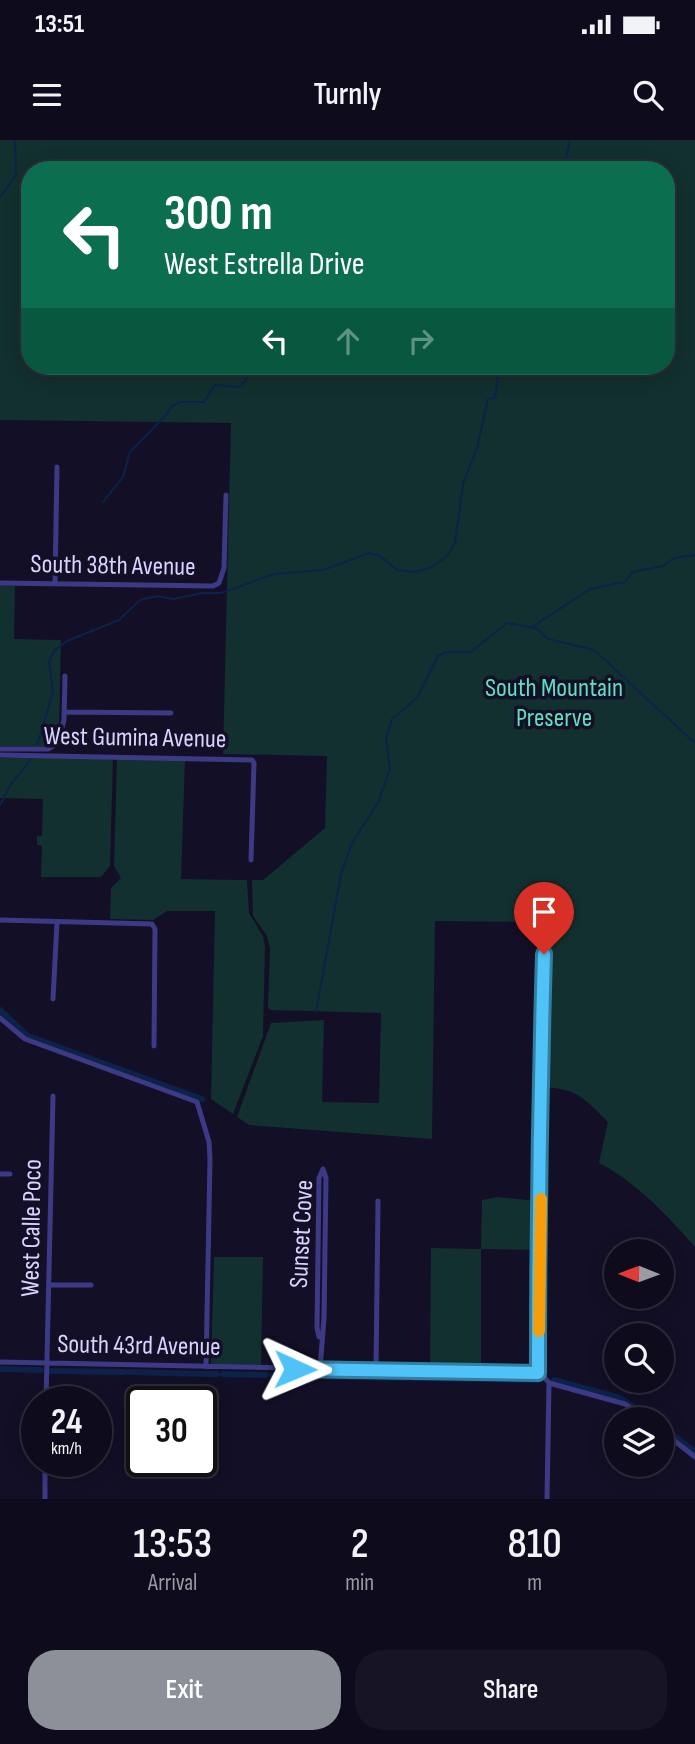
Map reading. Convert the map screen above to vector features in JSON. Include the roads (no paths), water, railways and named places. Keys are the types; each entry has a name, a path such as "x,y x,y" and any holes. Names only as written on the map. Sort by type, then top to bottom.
{"street":[{"path":"55,584 57,467"},
{"name":"South 38th Avenue","path":"0,583 214,586 219,583 224,568 226,495"},
{"path":"0,749 39,750 48,749 58,743 62,734 65,676"},
{"path":"64,712 171,713"},
{"name":"West Gumina Avenue","path":"0,755 252,760 251,860"},
{"path":"0,920 152,924 155,929 154,1046"},
{"path":"53,999 57,922"},
{"path":"538,1373 541,1151 539,1098 544,954"},
{"path":"0,1018 26,1039 197,1102 209,1142 210,1159 206,1367"},
{"name":"West Calle Poco","path":"46,1386 54,1096"},
{"name":"Sunset Cove","path":"323,1169 326,1178 326,1216 324,1318 320,1340 317,1314 319,1178 323,1169"},
{"path":"0,1174 10,1174"},
{"path":"376,1370 378,1201"},
{"path":"50,1285 91,1285"},
{"path":"320,1340 320,1370"},
{"name":"South 43rd Avenue","path":"0,1362 538,1373 546,1377 549,1383"},
{"path":"547,1499 549,1383 629,1407"},
{"path":"674,1440 695,1457"},
{"path":"45,1477 45,1499"}],"waterway":[{"path":"0,197 16,175 15,140"},
{"path":"565,161 570,140"},
{"path":"103,502 123,477 130,452 172,406 180,402 204,402 215,385 241,387 248,375"},
{"path":"37,746 53,692 49,661 55,650 67,641 119,620 140,600 157,596 173,599 202,593 221,593 274,574 323,570 369,553 380,556 397,570 414,572 432,567 447,556 455,543 463,484 477,448 488,399 495,398 498,375"},
{"path":"532,627 590,589 625,582 632,572 663,566 674,558 695,555"},
{"path":"316,1012 341,874 352,843 378,803 390,769 386,738 392,719 417,698 438,656 446,652 471,652 507,623 536,628 548,639 594,650 695,743"},
{"path":"0,805 11,784 33,757"},
{"path":"0,1010 28,1036 202,1099"},
{"path":"0,1369 41,1370"},
{"path":"51,1371 124,1372"},
{"path":"129,1372 204,1374"},
{"path":"208,1374 217,1374"},
{"path":"223,1374 266,1375"},
{"path":"272,1375 343,1377"},
{"path":"348,1377 406,1378"},
{"path":"412,1378 538,1380"},
{"path":"554,1380 620,1398 634,1407"},
{"path":"674,1435 695,1452"}],"park label":[{"name":"South Mountain Preserve","path":"554,703"}]}
